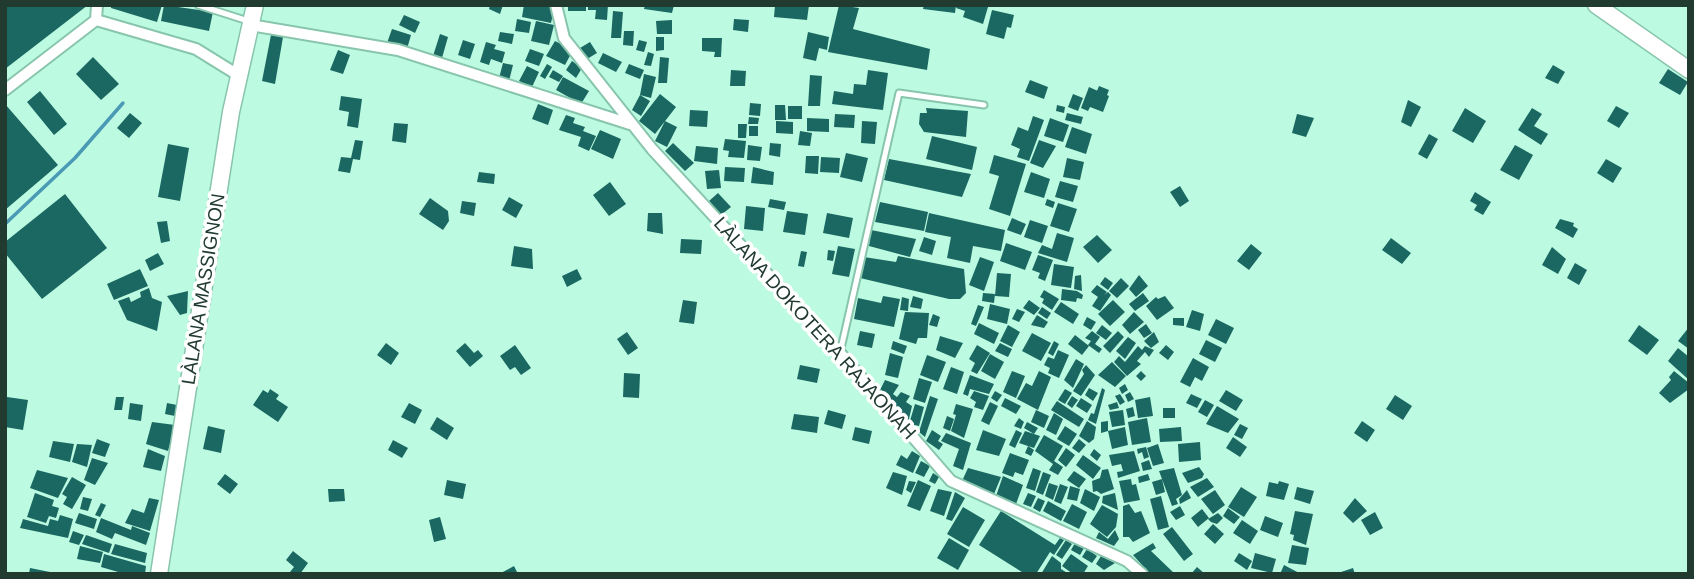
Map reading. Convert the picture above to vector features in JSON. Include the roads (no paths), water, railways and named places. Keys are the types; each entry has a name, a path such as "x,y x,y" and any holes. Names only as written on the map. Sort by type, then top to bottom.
{"main road":[{"name":"LÀLANA MASSIGNON","path":"159,574 238,75 255,5"},
{"path":"1596,5 1689,70"}],"street":[{"path":"5,90 96,20 97,5"},
{"name":"LÀLANA DOKOTERA RAJAONAH","path":"556,5 564,38 633,125 840,353 951,481 1127,561 1142,574"},
{"path":"96,20 196,49 238,75"},
{"path":"250,24 398,50 633,125"}],"lane":[{"path":"198,5 250,24"},
{"path":"840,353 899,93 984,105"}],"waterway":[{"path":"5,224 75,158 123,103"}]}
